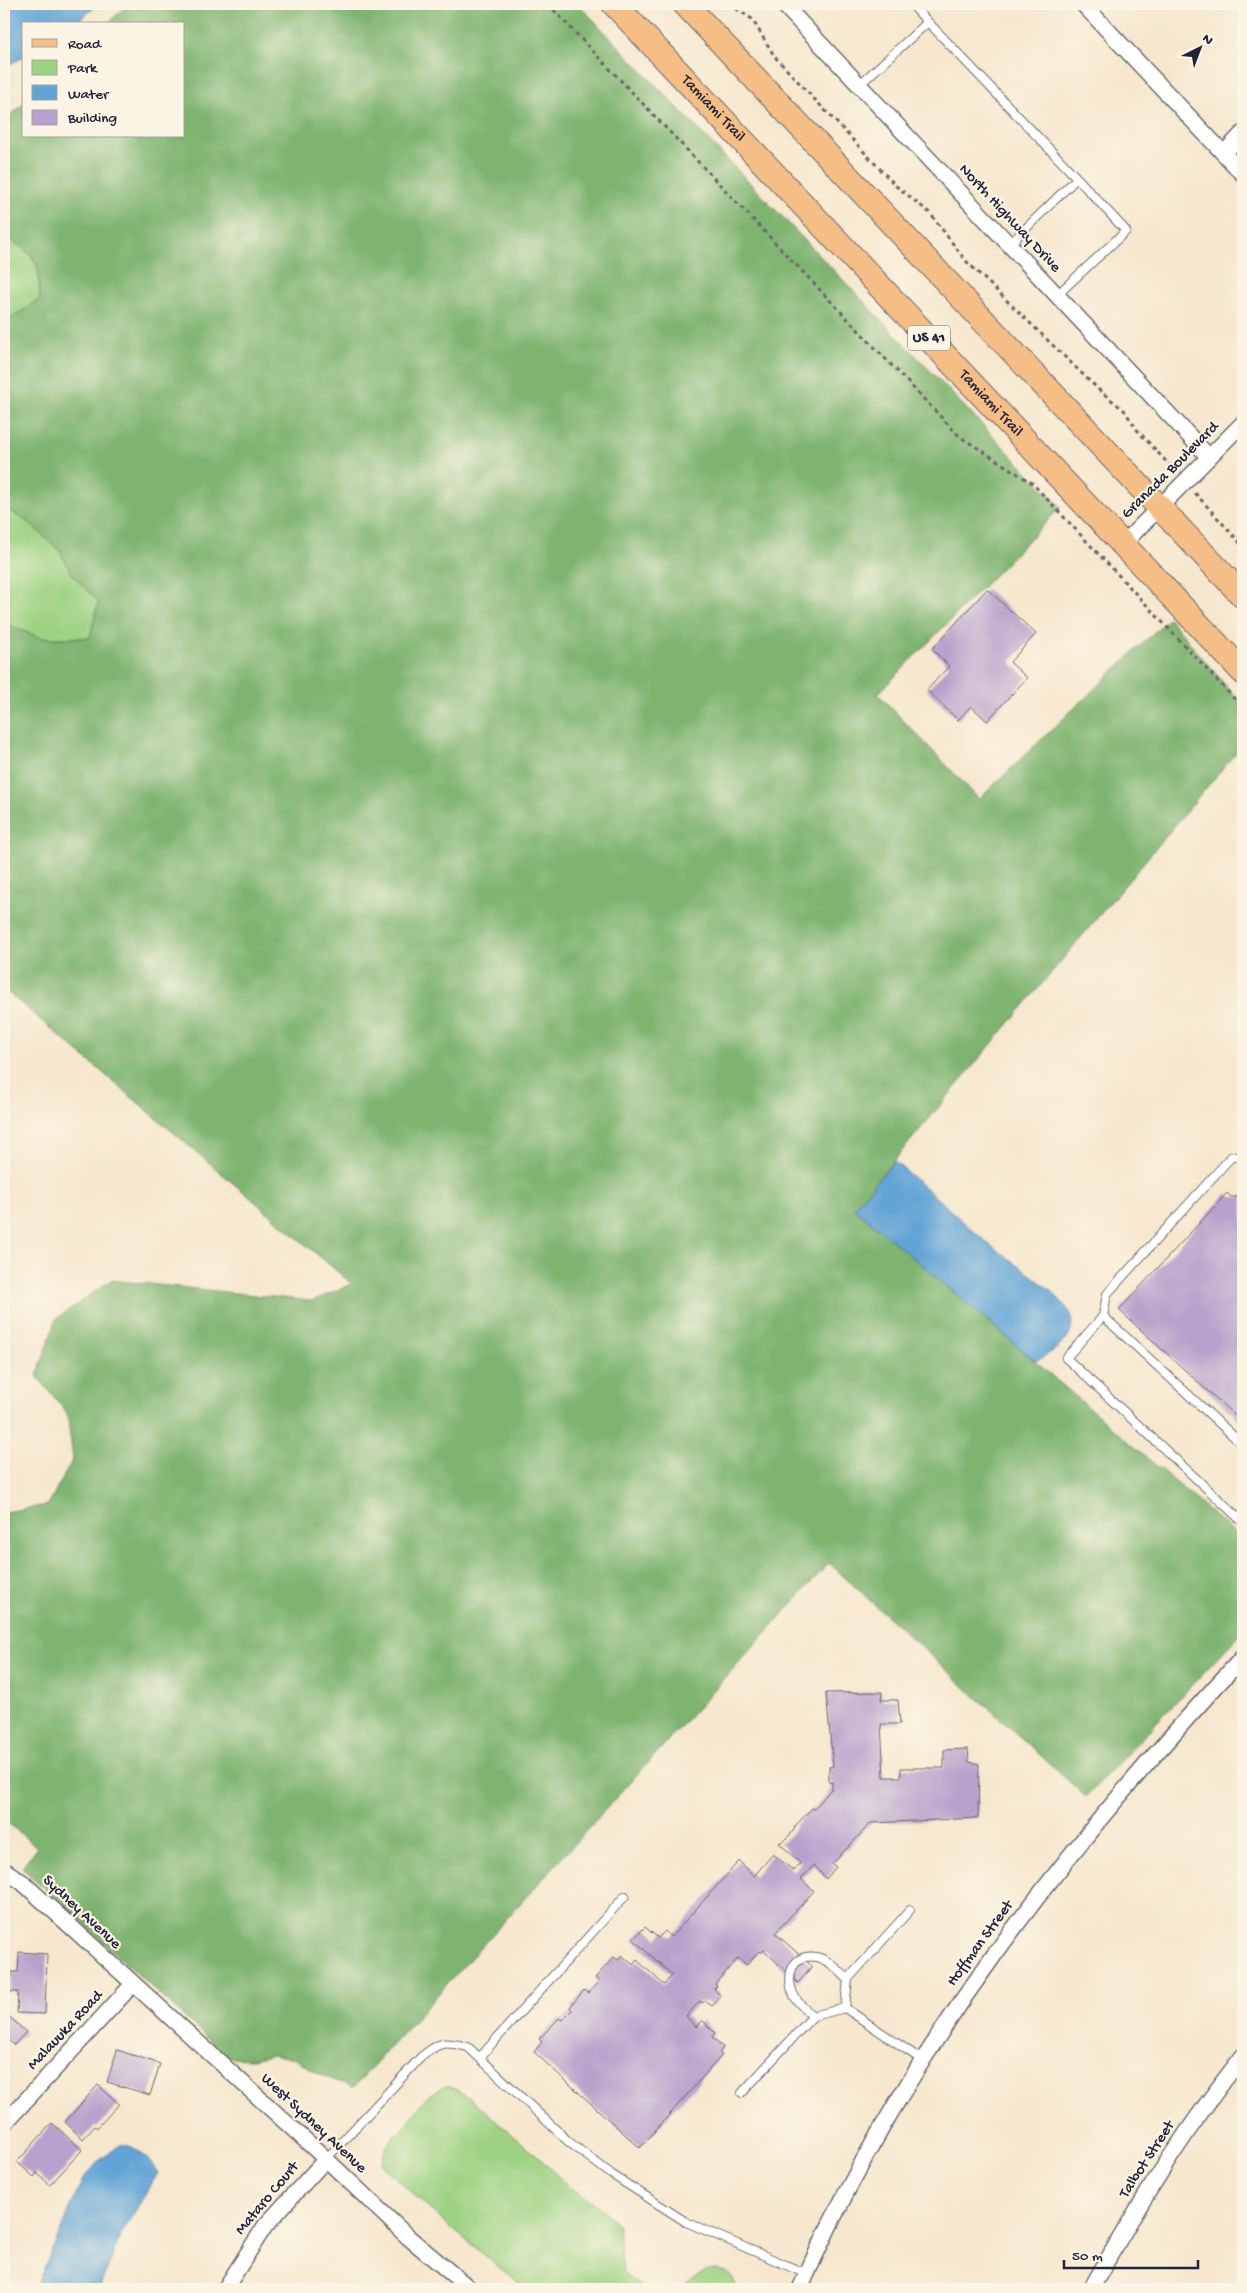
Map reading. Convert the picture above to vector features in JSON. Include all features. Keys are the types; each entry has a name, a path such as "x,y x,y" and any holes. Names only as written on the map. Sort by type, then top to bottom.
{"main road":[{"name":"Tamiami Trail","path":"614,4 1243,672"},
{"path":"685,4 1243,596"}],"street":[{"name":"North Highway Drive","path":"783,4 1209,457"},
{"path":"1083,4 1243,174"},
{"path":"1224,153 1243,133"},
{"name":"Granada Boulevard","path":"1123,544 1243,423"},
{"name":"Hoffman Street","path":"800,2289 847,2191 882,2126 961,2001 1045,1886 1129,1784 1243,1657"},
{"name":"Sydney Avenue","path":"4,1870 16,1876 133,1984"},
{"name":"Malauuka Road","path":"4,2124 133,1984"},
{"name":"West Sydney Avenue","path":"133,1984 326,2159 408,2237 470,2289"},
{"name":"Talbot Street","path":"1091,2289 1165,2166 1243,2056"},
{"name":"Mataro Court","path":"225,2289 265,2226 326,2159"}],"lane":[{"path":"911,4 1126,232 1057,295"},
{"path":"859,85 928,22"},
{"path":"1008,245 1077,178"},
{"path":"1243,1159 1232,1156 1107,1294 1103,1316 1066,1358 1243,1522"},
{"path":"1103,1316 1243,1445"},
{"path":"480,2057 625,1896"},
{"path":"845,2008 848,1979 910,1910"},
{"path":"813,2016 796,2000 792,1990 789,1972 795,1963 804,1957 816,1956 836,1968 848,1979"},
{"path":"742,2093 813,2016 845,2008 922,2060"},
{"path":"326,2159 421,2057 434,2046 448,2042 468,2047 569,2142 611,2174 686,2222 807,2274"}],"path":[{"path":"548,4 959,436 1032,483 1243,708"},
{"path":"729,4 752,20 775,57 896,186 930,213 965,260 1100,390 1124,410 1138,431 1243,546"}],"green space":[{"path":"128,4 578,4 1061,507 878,694 979,799 1169,618 1243,706 1243,744 855,1207 1243,1540 1243,1631 1086,1797 829,1563 353,2088 318,2074 295,2058 271,2055 252,2059 229,2058 22,1868 37,1847 4,1820 4,1512 48,1505 73,1459 67,1413 37,1376 56,1319 111,1280 312,1301 352,1284 4,989 4,624 42,638 90,638 98,602 73,575 59,550 29,523 4,507 4,320 9,320 40,299 38,267 31,255 4,234 4,119 22,105 22,138 185,138 185,22 109,22"},
{"path":"4,234 31,255 38,267 40,299 9,320 4,320"},
{"path":"4,507 29,523 59,550 73,575 98,602 90,638 42,638 4,624"},
{"path":"448,2085 470,2098 536,2155 570,2188 599,2206 618,2225 623,2272 642,2288 647,2289 526,2289 438,2217 382,2165 385,2149 395,2134 397,2136 429,2095"},
{"path":"707,2270 727,2272 737,2289 679,2289"}],"water":[{"path":"4,4 99,4 76,22 22,22 22,58 4,67"},
{"path":"894,1161 986,1242 1045,1286 1065,1305 1072,1323 1068,1337 1063,1343 1035,1361 854,1208"},
{"path":"120,2145 126,2145 137,2150 158,2173 121,2235 99,2289 35,2289 83,2179 99,2161"}],"building":[{"path":"987,589 1036,634 1010,662 1027,678 987,721 971,706 958,720 927,690 949,666 932,649"},
{"path":"1227,1193 1231,1197 1241,1197 1243,1194 1243,1423 1119,1310"},
{"path":"882,1692 881,1700 898,1700 900,1724 881,1724 884,1777 901,1777 901,1768 944,1768 944,1750 968,1749 969,1762 979,1764 978,1818 871,1823 832,1864 836,1867 826,1879 814,1865 801,1879 814,1891 775,1933 812,1966 798,1983 764,1950 761,1953 759,1951 747,1965 738,1958 715,1984 717,1986 714,1989 721,1996 712,2006 705,2001 702,2003 700,2001 686,2016 696,2027 702,2020 715,2033 712,2037 723,2047 719,2053 722,2055 640,2148 534,2052 542,2042 539,2039 559,2018 562,2020 572,2010 570,2007 584,1990 588,1993 599,1981 595,1978 614,1957 618,1960 622,1955 633,1965 637,1960 664,1985 672,1975 633,1939 645,1927 658,1938 665,1931 671,1937 739,1861 754,1876 773,1854 794,1871 800,1863 779,1843 785,1840 794,1830 795,1826 812,1808 814,1809 832,1788 832,1782 829,1783 829,1767 833,1766 826,1693"},
{"path":"19,1952 47,1954 45,2014 17,2013 18,1992 10,1992 11,1972 18,1972"},
{"path":"4,2012 26,2032 14,2045 7,2039 4,2042"},
{"path":"117,2050 160,2064 150,2095 107,2082"},
{"path":"98,2085 119,2104 97,2128 95,2126 83,2139 65,2122"},
{"path":"52,2123 82,2150 50,2185 37,2173 34,2177 17,2162"}]}
